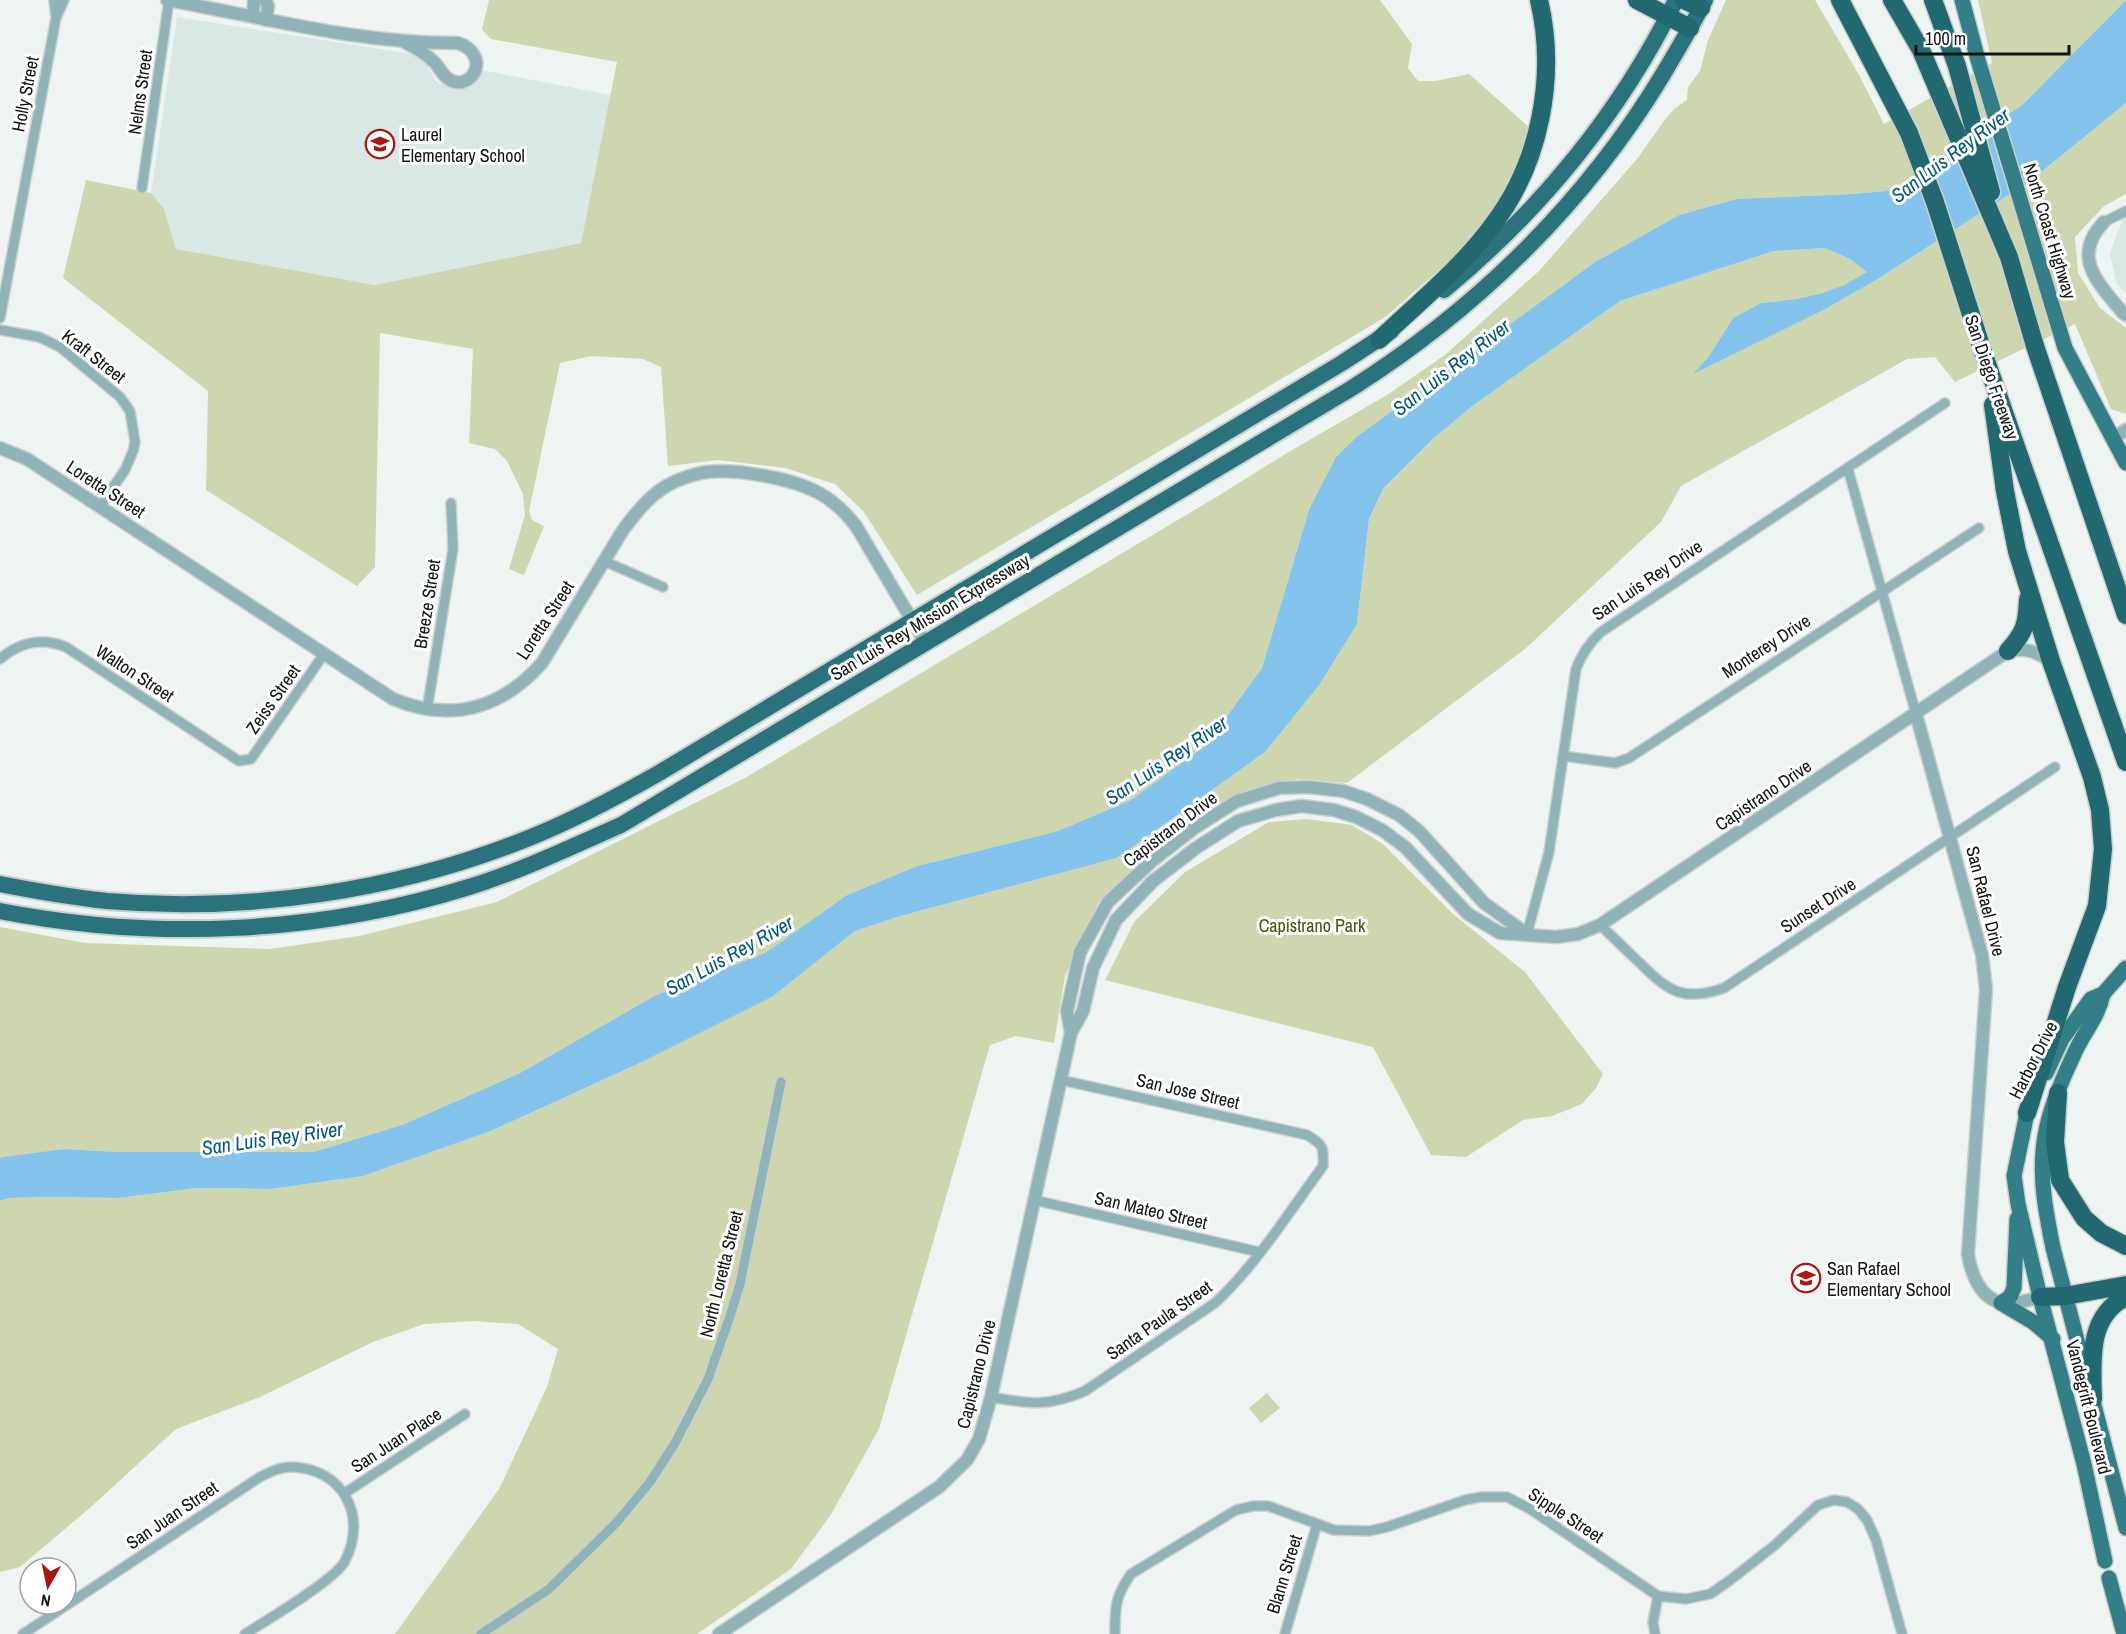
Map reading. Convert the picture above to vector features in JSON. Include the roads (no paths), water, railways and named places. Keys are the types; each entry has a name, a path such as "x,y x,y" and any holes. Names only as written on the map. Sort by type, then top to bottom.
{"highway":[{"path":"1379,340 1452,272 1481,240 1501,213 1525,168 1544,101 1545,43 1539,0"},
{"path":"1637,0 1672,8 1690,27"},
{"path":"1684,0 1703,4"},
{"name":"San Diego Freeway","path":"1840,0 1913,143 1935,202 1988,367 2126,762"},
{"path":"1892,0 1921,50 2008,257"},
{"path":"1933,0 1957,66 2008,257 2035,346 2126,615"},
{"name":"San Luis Rey Mission Expressway","path":"0,910 62,921 125,928 262,927 326,919 380,910 469,887 548,858 621,825 1399,358 1478,296 1571,201 1606,159 1644,105 1703,4"},
{"name":"San Luis Rey Mission Expressway","path":"0,884 107,901 210,903 299,897 397,880 477,857 529,838 581,815 659,773 1379,340 1460,276 1515,225 1550,188 1620,97 1672,8"},
{"path":"1988,367 2005,491 2017,551 2051,660 2092,777 2100,810 2103,849 2097,906 2067,987 2027,1113"},
{"path":"2008,651 2024,631 2027,619 2028,588"},
{"path":"2058,1093 2055,1142 2060,1180 2084,1218 2101,1233 2126,1246"},
{"path":"2040,1297 2065,1296 2126,1285"},
{"path":"2093,1399 2092,1369 2095,1334 2104,1315 2116,1302 2126,1297"}],"main road":[{"name":"North Coast Highway","path":"1962,0 2065,348 2120,434 2126,463"},
{"name":"Harbor Drive","path":"2040,1297 2018,1204 2014,1176 2027,1113 2062,1039 2091,999 2103,994 2126,968"},
{"name":"Harbor Drive","path":"2065,1296 2044,1201 2043,1152 2058,1093 2076,1049 2100,1010 2103,994"},
{"path":"2018,1204 2014,1288 2010,1297 2001,1303 2033,1322 2053,1339"},
{"name":"Vandegrift Boulevard","path":"2065,1296 2126,1528"},
{"name":"Vandegrift Boulevard","path":"2040,1297 2053,1339 2084,1464 2104,1561"},
{"path":"2109,1578 2124,1634"}],"street":[{"name":"Holly Street","path":"54,0 56,18"},
{"name":"Holly Street","path":"0,318 56,18 63,0"},
{"path":"168,0 406,43 458,44 466,46 474,53 477,63 475,72 466,80 458,82 450,80 443,75 435,62 420,50 406,43"},
{"name":"Nelms Street","path":"142,188 168,0"},
{"path":"254,0 260,18"},
{"path":"260,18 268,6 265,0"},
{"path":"2126,211 2104,222 2092,234 2088,246 2095,280 2126,315"},
{"name":"Kraft Street","path":"0,330 39,337 60,347 120,398 130,411 135,442 133,451 125,470 100,506"},
{"name":"San Luis Rey Drive","path":"1527,934 1542,883 1548,852 1576,669 1589,643 1601,632 1946,403"},
{"name":"Loretta Street","path":"0,448 27,459 393,699 427,710 451,711 474,708 511,692 529,677 542,663 638,510 650,498 674,482 706,472 729,472 803,485 818,492 845,512 856,526 926,644"},
{"name":"San Rafael Drive","path":"1848,469 1982,955 1986,989 1968,1254 1975,1280 1986,1294 2001,1303"},
{"name":"Breeze Street","path":"427,710 453,549 451,503"},
{"name":"Monterey Drive","path":"1563,756 1615,763 1629,758 1979,528"},
{"path":"604,561 663,587"},
{"name":"Walton Street","path":"0,659 26,643 37,641 53,642 66,647 239,761 247,761"},
{"path":"2008,651 2020,649 2033,651 2051,660"},
{"name":"Capistrano Drive","path":"719,1634 939,1487 967,1460 979,1439 991,1397 1071,1033 1083,1011 1093,968 1116,920 1153,881 1196,848 1238,821 1276,810 1301,806 1334,810 1356,817 1386,832 1405,847 1468,914 1483,925 1500,933 1567,936 1600,925 2008,651"},
{"name":"Zeiss Street","path":"247,761 251,759 324,654"},
{"name":"Sunset Drive","path":"1600,925 1662,985 1686,994 1706,993 1724,988 2055,767"},
{"name":"Capistrano Drive","path":"1071,1033 1067,1011 1080,952 1108,902 1152,861 1193,829 1237,801 1279,788 1308,787 1343,791 1367,799 1399,815 1419,831 1484,903 1527,934"},
{"name":"San Jose Street","path":"1061,1080 1307,1135"},
{"name":"North Loretta Street","path":"481,1634 549,1589 617,1522 650,1482 675,1443 708,1378 740,1284 781,1082"},
{"name":"Santa Paula Street","path":"991,1397 1044,1404 1066,1399 1085,1391 1215,1303 1259,1252 1323,1166 1324,1152 1321,1144 1307,1135"},
{"name":"San Mateo Street","path":"1035,1200 1259,1252"},
{"path":"2001,1303 2040,1297"},
{"name":"San Juan Place","path":"345,1493 465,1414"},
{"name":"San Juan Street","path":"23,1634 260,1476 277,1469 290,1467 311,1469 329,1478 345,1493"},
{"path":"245,1634 332,1576 344,1562 354,1533 353,1515 345,1493"},
{"name":"Sipple Street","path":"1114,1634 1115,1604 1121,1588 1131,1574 1236,1510 1253,1506 1268,1506 1334,1530 1370,1531 1464,1500 1481,1497 1507,1497 1530,1509 1658,1596 1686,1599 1710,1594 1775,1545 1818,1505 1834,1500 1847,1502 1858,1509 1867,1520 1876,1540 1902,1634"},
{"name":"Blann Street","path":"1285,1634 1317,1524"},
{"path":"1654,1634 1653,1622 1658,1596"}],"water":[{"path":"2126,0 2126,103 2030,181 1881,277 1825,309 1693,374 1709,356 1733,318 1761,303 1797,299 1822,293 1844,285 1867,272 1850,259 1825,248 1774,251 1620,301 1471,407 1433,439 1383,489 1369,519 1357,624 1319,685 1265,752 1117,858 897,917 855,931 772,997 642,1062 491,1131 363,1176 271,1189 196,1188 119,1198 9,1198 0,1201 0,1158 3,1157 64,1149 118,1152 313,1152 402,1125 520,1073 656,995 765,953 847,895 917,866 1058,831 1131,800 1206,745 1262,668 1309,510 1336,457 1359,435 1595,262 1679,215 1736,199 1850,194 1904,187 2022,105"}],"place":[{"name":"Laurel Elementary School","path":"380,144"},
{"name":"San Rafael Elementary School","path":"1806,1278"}],"water label":[{"name":"San Luis Rey River","path":"1950,155"},
{"name":"San Luis Rey River","path":"1451,367"},
{"name":"San Luis Rey River","path":"1166,760"},
{"name":"San Luis Rey River","path":"729,955"},
{"name":"San Luis Rey River","path":"272,1138"}],"park label":[{"name":"Capistrano Park","path":"1312,925"}]}
